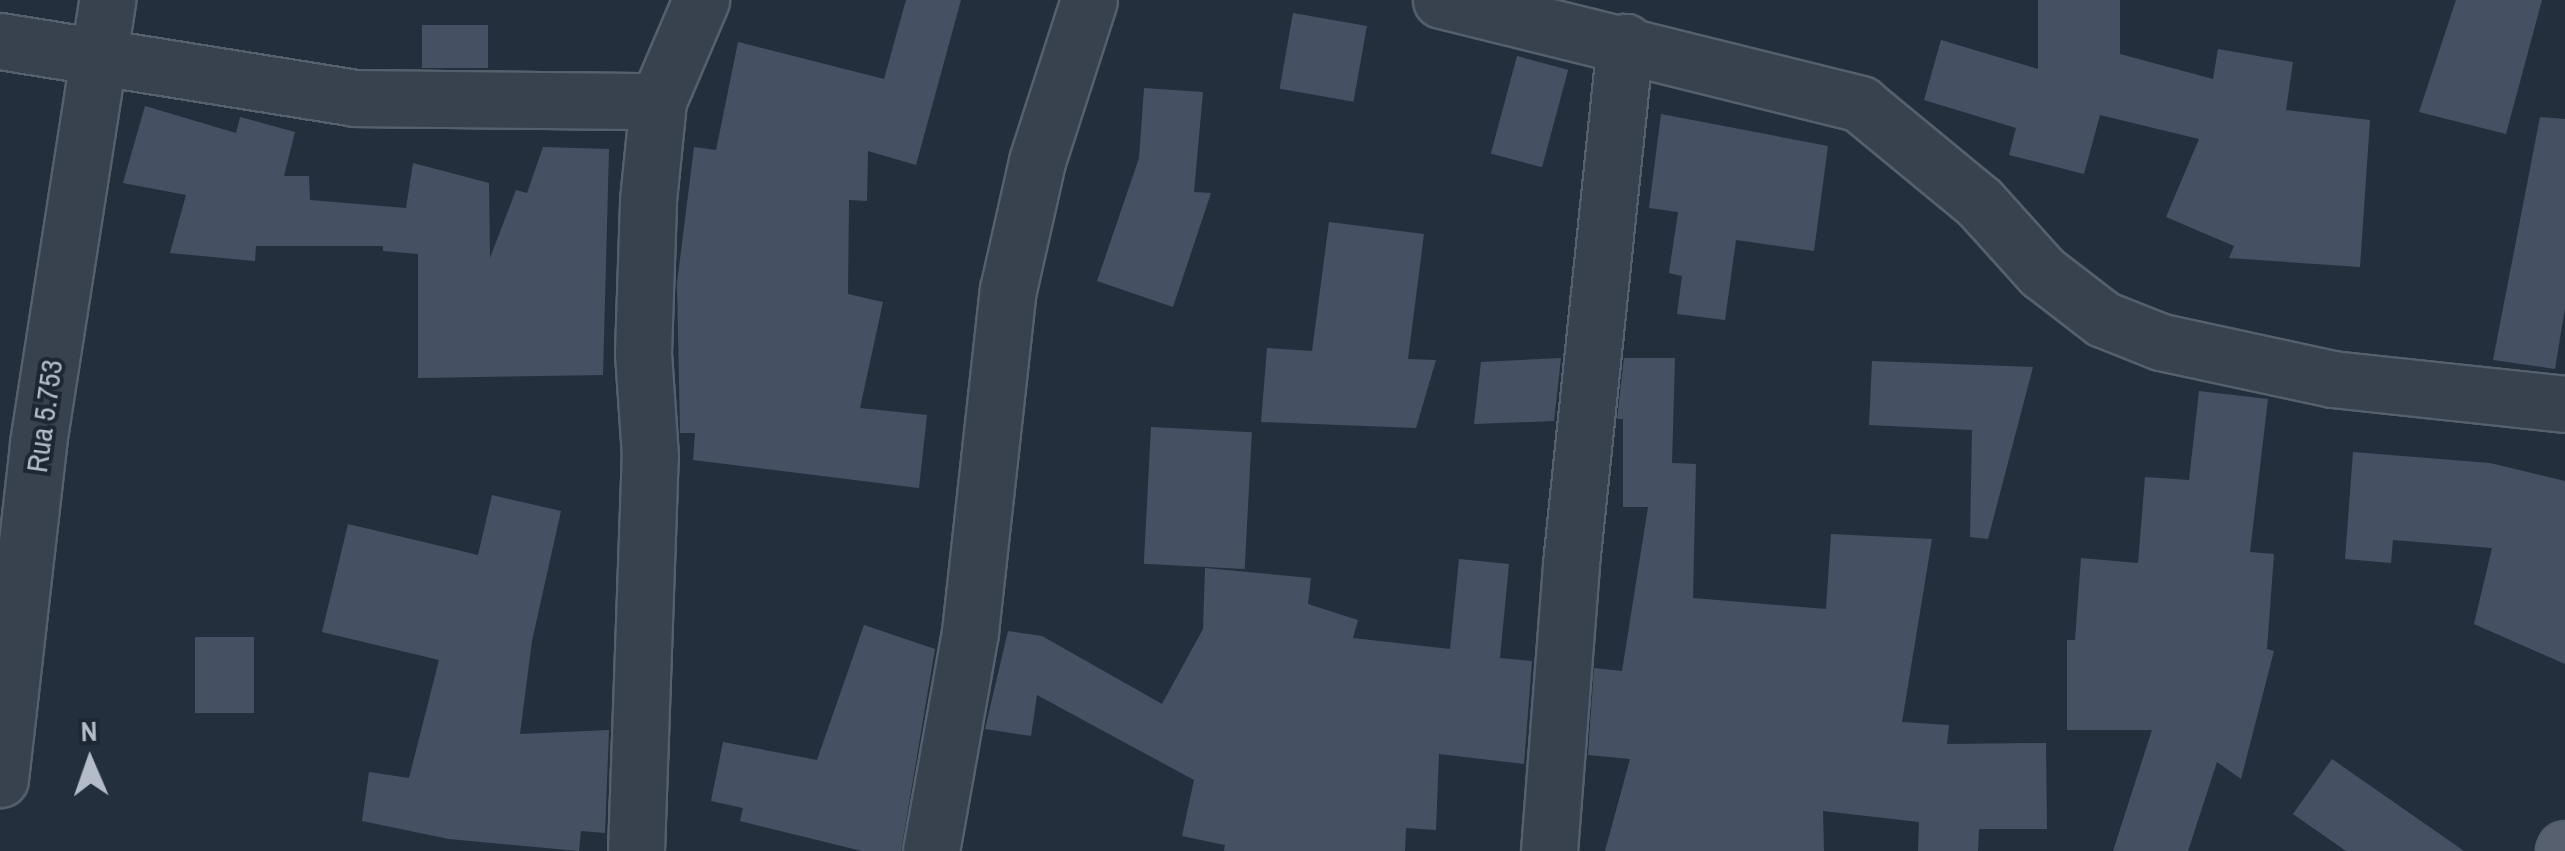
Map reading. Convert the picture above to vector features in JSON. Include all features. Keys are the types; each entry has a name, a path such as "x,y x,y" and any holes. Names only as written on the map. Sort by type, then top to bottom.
{"street":[{"name":"Rua 5.753","path":"0,779 14,553 38,443 102,56 106,0"},
{"path":"636,851 650,456 643,336 658,100 701,0"},
{"path":"931,851 970,632 1008,290 1037,160 1088,0"},
{"path":"1440,0 1625,42 1860,104 1979,202 2042,272 2103,319 2162,342 2332,379 2565,404"},
{"path":"0,41 354,98 658,100"},
{"path":"1550,851 1571,564 1625,42"}],"building":[{"path":"906,0 961,0 916,165 868,151 867,201 849,200 848,294 883,302 860,408 927,415 919,488 693,460 695,433 680,433 677,283 694,147 716,150 738,42 884,79"},
{"path":"2038,0 2120,0 2120,54 2213,79 2218,49 2293,62 2286,110 2370,120 2360,267 2229,258 2234,246 2166,217 2199,139 2100,115 2084,174 2009,155 2016,128 1924,100 1941,40 2038,69"},
{"path":"2456,0 2542,0 2506,134 2419,112"},
{"path":"1293,13 1367,26 1353,102 1280,89"},
{"path":"422,25 488,25 488,68 422,68"},
{"path":"1517,56 1568,70 1542,167 1491,154"},
{"path":"1144,88 1203,92 1194,192 1211,193 1173,307 1097,281 1139,158"},
{"path":"145,106 236,133 240,117 295,132 284,176 309,176 310,200 406,208 413,163 489,183 490,258 516,190 527,193 543,147 609,149 603,375 418,378 418,254 383,251 383,246 256,246 255,261 170,253 186,195 123,183"},
{"path":"1661,114 1828,146 1814,251 1736,240 1725,320 1677,314 1682,276 1669,273 1678,212 1649,208"},
{"path":"2540,117 2565,119 2565,308 2555,369 2493,360"},
{"path":"1329,222 1424,234 1408,359 1436,360 1416,428 1261,422 1267,348 1312,351"},
{"path":"1561,358 1554,421 1474,424 1481,362"},
{"path":"1624,358 1675,358 1672,463 1696,464 1693,598 1826,609 1831,534 1932,539 1902,722 1949,725 1947,744 2046,743 2047,829 1979,829 1978,851 1918,851 1919,822 1823,811 1824,851 1605,851 1630,759 1588,755 1594,668 1622,671 1648,507 1623,507 1623,419 1617,419"},
{"path":"1872,361 2033,367 1988,539 1970,537 1972,430 1869,425"},
{"path":"2199,391 2268,399 2250,552 2274,554 2267,649 2274,651 2241,779 2217,762 2188,851 2113,851 2152,730 2067,730 2067,640 2075,640 2081,558 2138,563 2145,477 2189,480"},
{"path":"1151,427 1252,432 1245,569 1144,564"},
{"path":"2353,452 2490,463 2565,481 2565,664 2474,624 2492,548 2393,540 2391,563 2345,559"},
{"path":"492,495 561,511 532,641 520,734 609,730 605,833 581,831 579,851 449,839 362,821 369,772 409,778 439,660 322,632 348,524 478,555"},
{"path":"1459,559 1509,564 1500,658 1532,661 1524,764 1439,754 1436,830 1406,828 1405,851 1224,851 1225,845 1182,836 1194,780 1037,695 1031,736 985,729 1008,631 1042,636 1162,704 1203,629 1205,568 1311,578 1308,604 1358,620 1353,638 1450,649"},
{"path":"864,625 935,649 901,851 862,851 740,821 743,808 711,801 723,742 817,760"},
{"path":"195,637 254,637 254,713 195,713"},
{"path":"2332,759 2464,851 2346,851 2293,814"}]}
